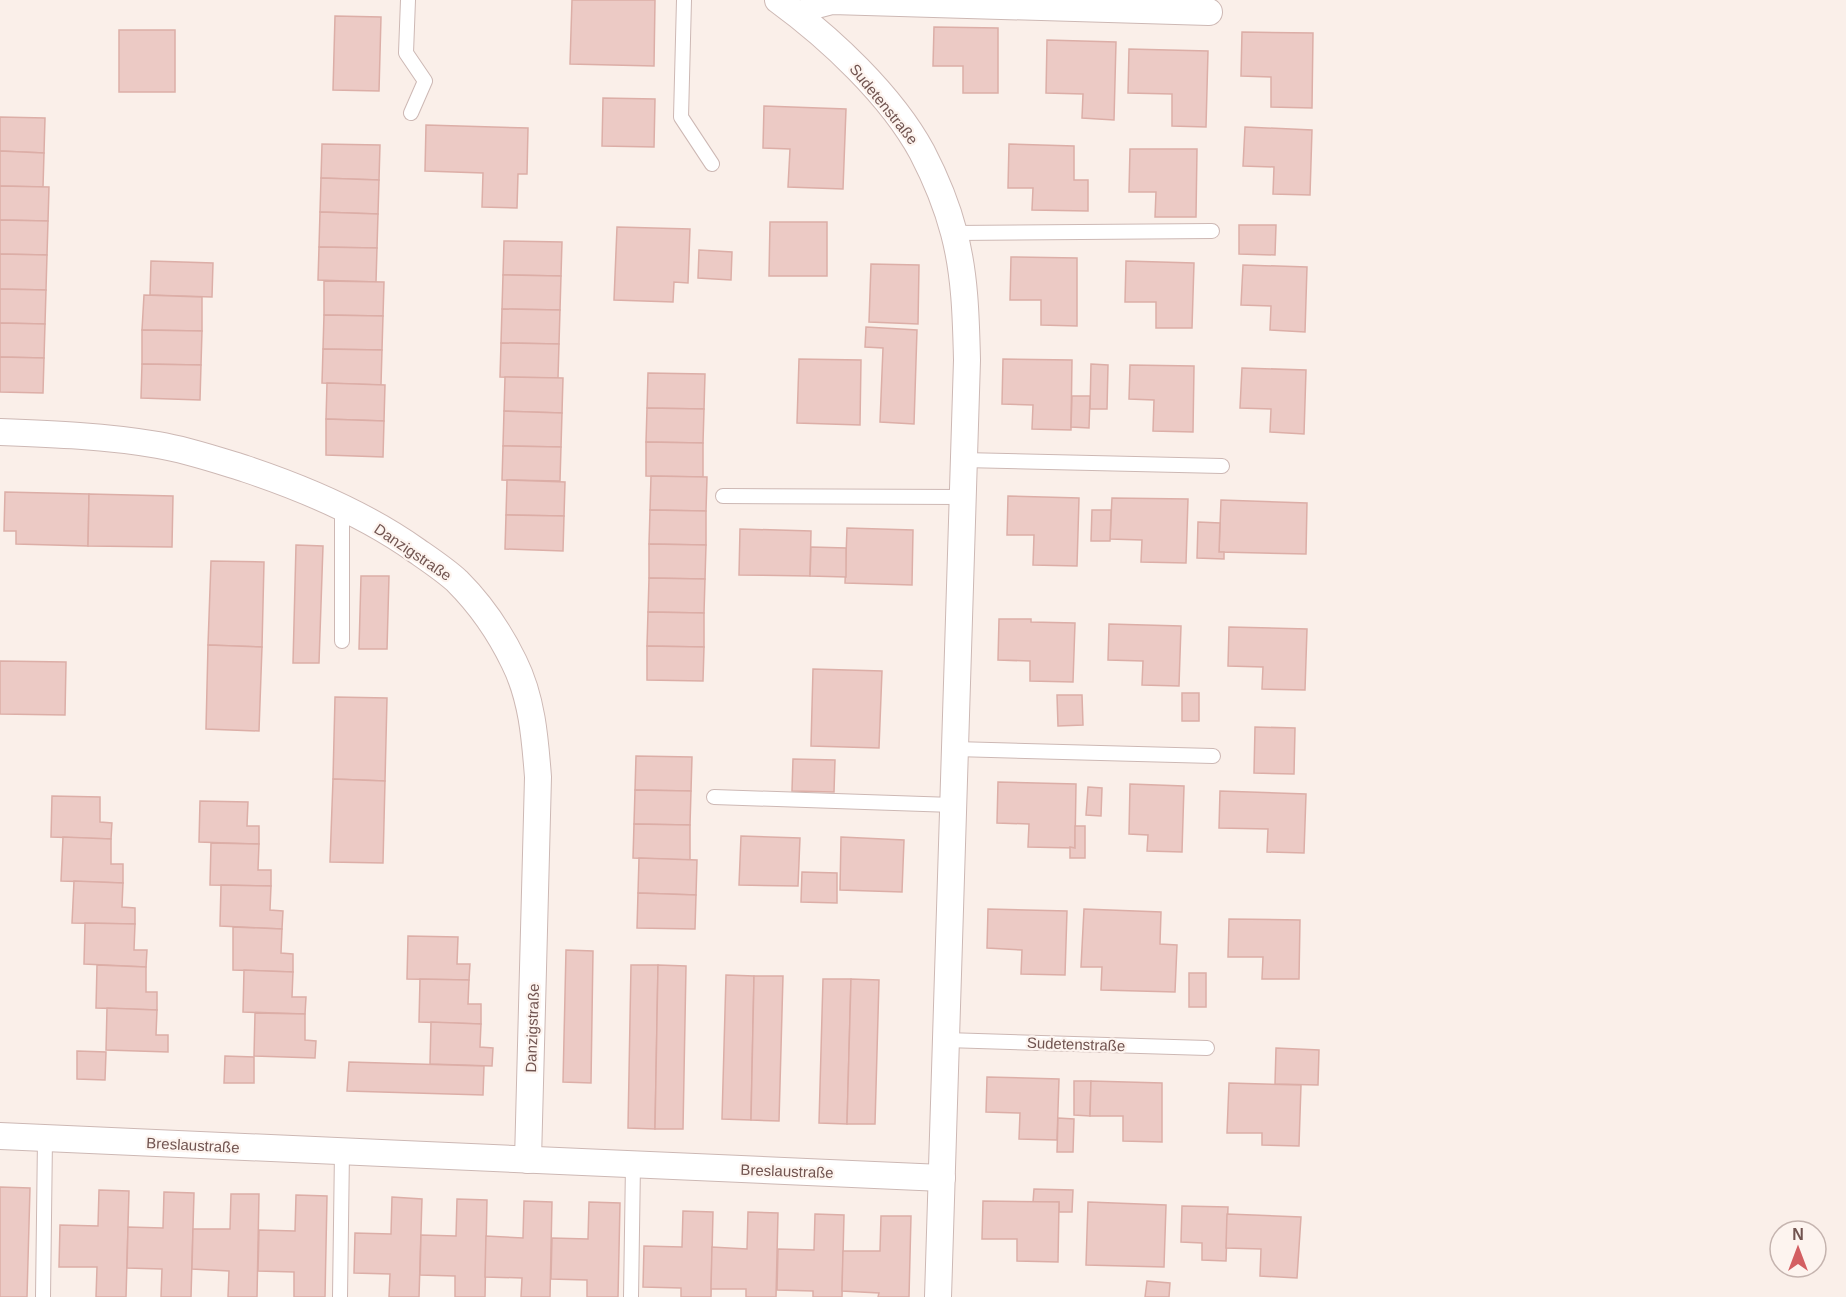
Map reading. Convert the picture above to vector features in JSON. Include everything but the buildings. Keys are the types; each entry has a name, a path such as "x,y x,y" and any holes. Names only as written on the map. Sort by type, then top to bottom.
{"street":[{"name":"Sudetenstraße","path":"778,0 802,17 853,64 896,114 922,152 940,192 954,233 963,279 966,317 963,497 938,1297"},
{"path":"802,17 813,6 832,1 1209,12"},
{"name":"Danzigstraße","path":"0,432 113,438 160,446 219,460 275,479 342,508 394,535 456,581 481,608 515,663 534,726 538,777 528,1160"},
{"name":"Breslaustraße","path":"0,1136 942,1178"}],"lane":[{"path":"408,0 406,52 425,81 411,113"},
{"path":"684,0 681,117 712,164"},
{"path":"954,233 1212,231"},
{"path":"963,460 1222,466"},
{"path":"723,496 963,497"},
{"path":"342,508 342,641"},
{"path":"955,750 1213,756"},
{"path":"714,797 953,805"},
{"name":"Sudetenstraße","path":"946,1040 1207,1048"},
{"path":"43,1297 45,1138"},
{"path":"340,1297 342,1151"},
{"path":"631,1297 633,1164"}]}
